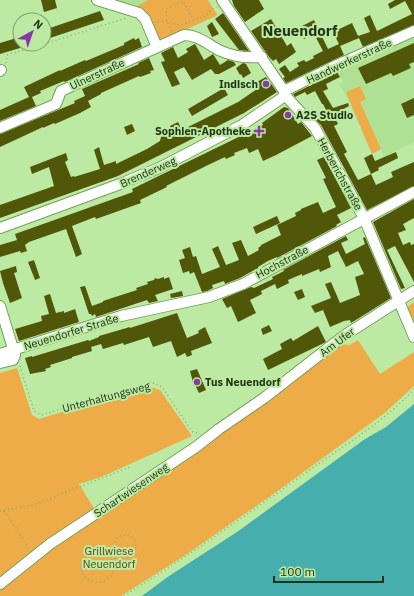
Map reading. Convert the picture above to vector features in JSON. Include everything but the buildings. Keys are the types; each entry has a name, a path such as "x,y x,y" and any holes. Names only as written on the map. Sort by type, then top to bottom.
{"street":[{"path":"97,0 139,13 145,19 157,47"},
{"name":"Herberichstraße","path":"223,2 262,57 284,93 315,128 364,218 414,337"},
{"name":"Handwerkerstraße","path":"284,93 339,64 414,31"},
{"path":"177,38 184,35 190,35 206,41 223,52 251,58 262,57"},
{"name":"Ulnerstraße","path":"0,128 56,104 61,91 177,38"},
{"name":"Brenderweg","path":"0,228 120,184 159,168 242,125 283,97 284,93"},
{"name":"Hochstraße","path":"142,312 209,297 224,292 242,284 414,192"},
{"name":"Am Ufer","path":"264,398 345,335 414,292"},
{"path":"0,306 14,352 13,360 0,363"},
{"name":"Neuendorfer Straße","path":"0,354 14,352 83,327 142,312"},
{"name":"Schartwiesenweg","path":"0,584 50,544 200,439 264,398"}],"path":[{"path":"177,38 168,22 166,8 183,1 194,21"},
{"path":"147,24 162,21 181,25 206,16 223,2"},
{"path":"52,41 139,13"},
{"path":"1,70 5,67 7,56 19,52"},
{"name":"Unterhaltungsweg","path":"14,352 19,362 34,411 42,415 151,382 162,386 191,430 197,434 200,439"},
{"path":"124,596 198,549 254,510 395,408 414,389"},
{"path":"0,511 33,505 130,467"},
{"path":"4,511 33,557"},
{"path":"112,560 119,556 126,557 132,554 136,548 134,538 127,534 119,536 114,542 114,548 119,556"},
{"path":"107,552 114,548"},
{"path":"100,549 107,552 112,560 114,569 112,574 103,581 92,581 84,575 81,565 85,555 94,550 100,549"}],"shaded area":[{"path":"108,0 148,0 136,7"},
{"path":"414,35 414,142 384,157 381,149 372,154 349,102 339,84 343,82 336,69"}],"green space":[{"path":"148,0 208,0 217,13 216,16 163,40 156,38 144,10 136,7"},
{"path":"360,86 366,99 360,102 381,149 372,154 346,92"},
{"path":"414,302 414,330 406,308"},
{"name":"Grillwiese Neuendorf","path":"358,340 380,374 414,352 414,386 386,412 272,495 184,556 121,596 0,596 0,589 51,548 271,398 342,344 350,345"},
{"path":"17,368 32,415 39,419 148,386 160,390 192,436 101,477 79,484 95,510 0,580 0,373"}],"water":[{"path":"414,404 414,596 142,596 169,576 237,532 365,439 386,427"}],"place":[{"name":"Indisch","path":"266,84"},
{"name":"A2S Studio","path":"288,115"},
{"name":"Sophien-Apotheke","path":"259,131"},
{"name":"Tus Neuendorf","path":"197,382"}],"district":[{"name":"Neuendorf","path":"300,31"}]}
